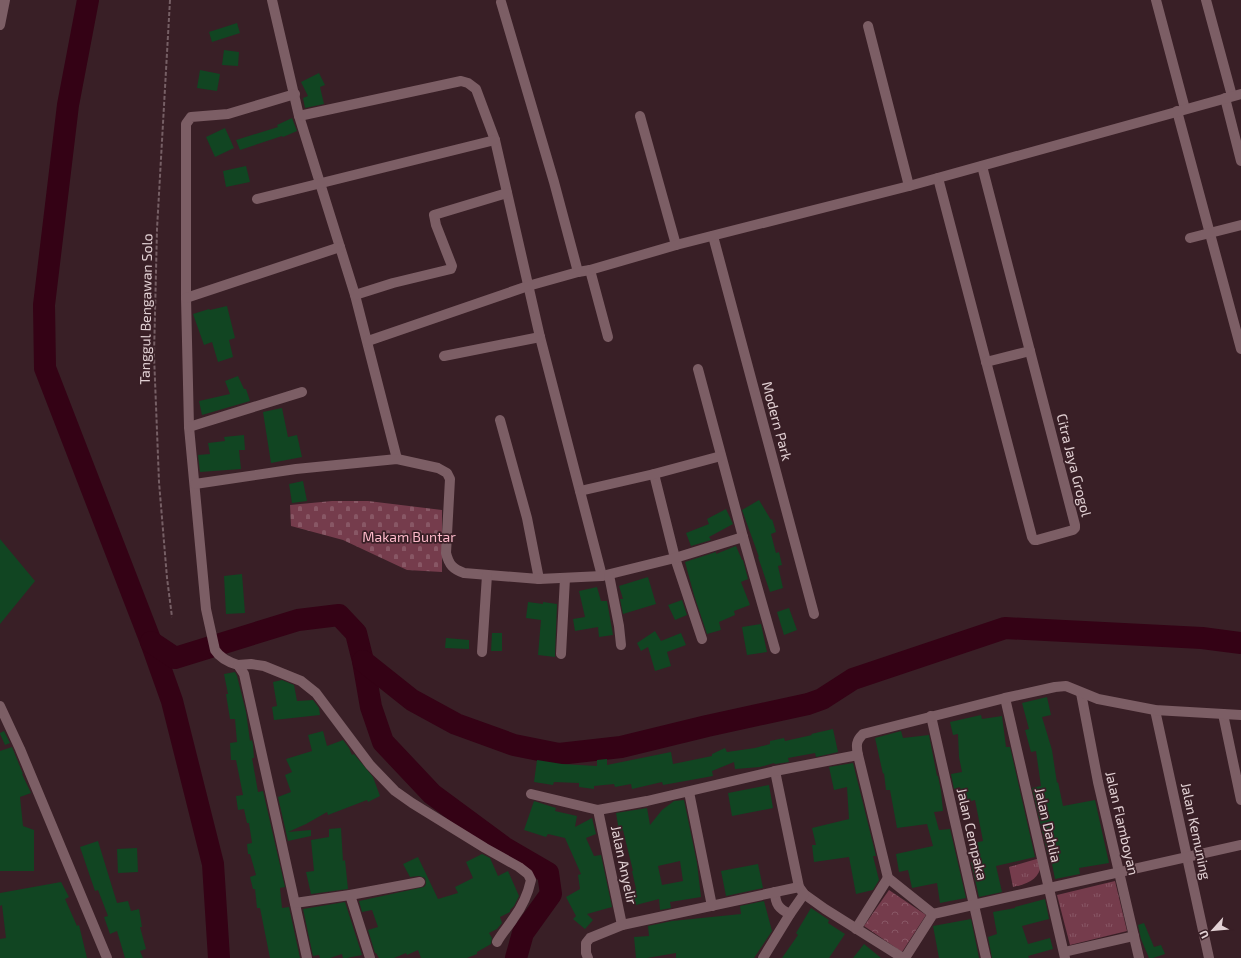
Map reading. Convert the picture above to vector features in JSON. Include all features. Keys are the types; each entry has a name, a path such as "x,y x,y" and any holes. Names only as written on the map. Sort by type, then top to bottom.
{"street":[{"path":"0,25 5,0"},
{"path":"272,0 300,116 356,295 397,459"},
{"path":"1156,0 1210,233 1241,349"},
{"path":"1206,0 1233,96 1241,161"},
{"path":"501,2 554,182 578,272"},
{"path":"868,26 909,186"},
{"path":"300,116 461,81 468,83 476,89 495,140 540,336 580,491 619,626 621,645"},
{"path":"294,94 228,114 191,118 186,124 186,298 189,427 206,609 215,650 217,654 226,660 238,665 251,664 264,666 301,681 316,693 370,765 395,791 528,874 531,880 527,896 518,913 497,942"},
{"path":"368,341 528,286 713,236 909,186 1233,96"},
{"path":"640,116 676,246"},
{"path":"257,199 495,140"},
{"name":"Citra Jaya Grogol","path":"938,178 1032,537 1034,540 1037,540 1073,530 1075,525 982,166"},
{"path":"356,295 393,283 451,269 452,266 436,225 434,215 507,193"},
{"path":"1190,238 1241,225"},
{"name":"Modern Park","path":"713,236 814,614"},
{"path":"186,298 340,247"},
{"path":"590,270 608,337"},
{"path":"444,356 540,336"},
{"path":"986,362 1030,351"},
{"path":"698,369 742,537 775,649"},
{"path":"189,427 302,392"},
{"path":"500,420 527,518 539,579"},
{"path":"580,491 654,474 721,456"},
{"path":"195,484 296,469 397,459 438,468 447,473 450,479 446,544 448,563 455,570 464,573 539,579 605,576 675,558 742,537"},
{"path":"654,474 675,558 702,640"},
{"path":"482,652 488,575"},
{"path":"561,654 565,578"},
{"path":"238,665 244,674 247,686 307,958"},
{"path":"933,914 888,878 856,744 859,738 864,734 1005,698 1066,686 1098,699 1155,710 1241,714"},
{"name":"Jalan Flamboyan","path":"1081,693 1098,782 1139,958"},
{"name":"Jalan Dahlia","path":"1005,698 1064,955"},
{"path":"0,706 20,749 107,958"},
{"name":"Jalan Kemuning","path":"1155,710 1208,958"},
{"path":"1223,714 1241,800"},
{"name":"Jalan Cempaka","path":"931,716 986,958"},
{"path":"531,794 598,810 647,802 775,771 858,755"},
{"path":"763,958 802,891 775,771"},
{"path":"689,792 712,906"},
{"name":"Jalan Anyelir","path":"598,810 622,925"},
{"path":"588,958 586,953 586,942 590,938 622,925 774,892 802,891 856,929 904,958 933,914 1241,844"},
{"path":"856,929 888,878"},
{"path":"295,903 350,895 420,882"},
{"path":"774,892 775,900 778,906 783,911 790,914"},
{"path":"350,895 370,958"},
{"path":"1064,955 1134,936"}],"path":[{"name":"Tanggul Bengawan Solo","path":"170,0 157,229 154,355 159,482 167,578 172,617"}],"green space":[{"name":"Makam Buntar","path":"332,501 368,501 442,510 442,572 407,570 343,540 291,526 290,505"},
{"path":"1040,858 1040,869 1036,877 1025,884 1013,887 1009,867"},
{"path":"1115,881 1127,931 1070,945 1057,895"},
{"path":"889,890 926,915 902,952 864,926"}],"building":[{"path":"237,23 240,33 212,42 209,32"},
{"path":"224,50 239,52 238,66 222,65"},
{"path":"200,70 220,74 217,91 197,88"},
{"path":"319,73 325,85 320,87 324,104 305,108 303,98 308,96 301,82"},
{"path":"292,118 297,131 283,137 282,136 240,150 236,140 278,127 277,125"},
{"path":"225,128 234,148 215,157 206,137"},
{"path":"246,166 250,182 226,187 223,171"},
{"path":"227,306 235,338 229,340 233,357 218,362 212,342 204,345 193,314 209,309"},
{"path":"238,376 244,389 246,389 250,401 202,415 199,401 230,394 225,381"},
{"path":"282,408 288,437 297,435 302,457 271,463 263,412"},
{"path":"244,435 245,450 239,450 241,469 200,472 198,455 210,454 208,443 225,441 224,437"},
{"path":"303,481 307,501 292,503 289,484"},
{"path":"759,500 771,520 772,519 776,532 771,534 776,553 779,552 782,565 778,566 783,588 770,592 742,510"},
{"path":"726,509 733,524 709,537 711,540 691,546 686,533 709,524 707,519"},
{"path":"0,539 35,581 0,624"},
{"path":"736,546 743,560 748,579 741,582 750,605 734,611 735,615 719,622 721,630 707,634 685,562 716,552 716,554"},
{"path":"242,574 245,613 226,614 224,576"},
{"path":"648,577 656,604 623,614 620,599 623,599 619,586"},
{"path":"597,587 601,601 607,601 613,635 599,637 598,627 575,631 573,619 585,617 579,591"},
{"path":"682,600 687,615 675,620 668,605"},
{"path":"528,602 557,604 555,657 538,655 541,620 526,618"},
{"path":"789,608 797,630 784,635 777,612"},
{"path":"761,624 767,652 747,655 742,627"},
{"path":"655,631 661,641 681,633 686,645 667,652 671,666 655,671 648,647 641,651 637,643"},
{"path":"492,633 502,633 502,651 491,651"},
{"path":"446,638 469,640 469,649 445,648"},
{"path":"235,672 246,712 250,741 252,740 253,745 254,758 252,758 258,792 263,791 285,887 280,888 282,908 289,907 300,958 270,958 260,908 257,908 255,889 253,889 250,877 256,875 250,854 248,854 247,844 252,843 249,823 247,823 244,809 238,810 236,796 243,795 236,760 231,760 230,743 237,742 235,719 230,719 226,694 228,694 224,674"},
{"path":"282,680 294,685 297,701 313,700 319,708 320,715 274,720 272,707 277,706 273,682"},
{"path":"1047,697 1051,715 1042,717 1052,750 1057,783 1058,782 1063,806 1095,800 1109,863 1079,868 1080,874 1055,879 1050,854 1048,855 1032,788 1041,786 1036,751 1031,752 1025,730 1029,729 1022,703"},
{"path":"981,715 982,719 1002,716 1006,747 1010,747 1035,857 996,866 1002,892 979,897 971,862 977,860 974,843 983,841 975,800 963,803 960,787 954,789 951,774 962,772 959,757 958,734 953,735 950,722"},
{"path":"833,729 838,752 816,757 815,753 788,758 789,762 774,763 760,767 735,769 734,762 712,771 713,776 663,785 662,782 632,789 631,784 615,787 614,784 594,786 594,789 579,787 579,783 554,782 553,785 534,782 537,760 562,764 597,766 597,760 607,759 607,765 671,752 673,764 712,756 712,754 725,748 727,752 755,748 770,744 770,741 784,738 785,741"},
{"path":"4,731 10,743 5,745 0,734"},
{"path":"323,731 327,746 343,740 352,755 354,754 373,777 380,796 368,802 367,800 328,815 327,812 288,832 311,830 311,836 288,841 278,797 291,792 285,775 292,772 286,759 312,751 308,735"},
{"path":"901,731 903,738 929,735 941,791 943,811 934,812 939,830 950,829 966,898 940,903 937,883 912,888 908,870 899,872 896,854 933,846 927,824 897,828 890,790 886,790 884,773 883,774 875,738"},
{"path":"12,747 31,793 20,797 23,826 34,830 34,871 0,871 0,751"},
{"path":"853,763 876,856 873,856 879,880 873,890 856,894 849,857 814,862 812,845 816,845 812,828 849,819 847,787 834,790 829,767"},
{"path":"769,785 773,808 732,816 728,793"},
{"path":"684,800 697,863 701,897 670,902 671,908 660,910 659,899 636,905 632,890 636,889 633,871 623,830 619,831 616,813 647,808 650,825 662,810 674,801","holes":["680,861 683,881 662,885 658,866"]},
{"path":"534,801 556,808 555,811 577,816 575,827 592,818 596,834 586,838 594,856 601,855 612,907 587,914 593,920 585,929 573,919 576,916 566,897 580,889 578,875 581,874 565,838 548,834 546,837 524,830"},
{"path":"341,828 343,861 345,860 348,889 311,894 306,872 314,871 311,840 329,837 329,829"},
{"path":"98,841 117,903 128,901 131,911 139,909 142,927 140,927 146,949 140,951 143,958 125,958 117,931 110,934 104,917 108,916 98,890 95,891 80,847"},
{"path":"137,848 138,872 118,873 117,849"},
{"path":"482,854 490,858 498,876 508,871 519,896 510,912 500,917 502,923 497,929 489,933 492,938 491,944 477,952 477,954 467,958 421,958 418,950 407,955 406,953 394,958 379,958 375,953 368,930 378,927 372,910 362,912 359,901 424,887 426,884 425,878 419,876 410,877 403,864 418,857 438,899 458,893 455,887 473,878 466,862"},
{"path":"758,864 763,888 726,896 721,871"},
{"path":"61,882 69,897 65,899 77,926 79,925 87,958 0,958 0,939 6,938 2,905 0,906 0,893"},
{"path":"1045,899 1049,919 1022,926 1028,944 1050,938 1053,949 1028,956 1029,958 992,958 988,937 997,934 993,912 1015,908"},
{"path":"764,901 772,931 754,958 676,958 676,953 647,958 636,958 634,937 649,936 648,926 672,921 741,914 740,906"},
{"path":"345,902 362,955 347,958 343,958 342,954 330,958 320,958 319,955 313,956 303,909"},
{"path":"811,908 829,920 828,923 845,934 829,958 782,958 798,935 796,933"},
{"path":"971,919 979,958 939,958 933,926"},
{"path":"1144,923 1154,947 1161,945 1165,954 1149,958 1141,939 1138,925"},
{"path":"864,944 881,958 853,958"}],"waterway":[{"path":"88,0 68,105 44,305 45,368 151,642 172,701 213,864 219,958"},
{"path":"151,642 175,658 298,620 339,615 356,633 363,661 371,707 383,742 432,794 505,848 548,873 551,894 523,933 516,958"},
{"path":"363,661 412,700 456,724 514,745 559,754 621,747 808,704 822,699 853,679 1005,628 1202,638 1241,643"}]}
